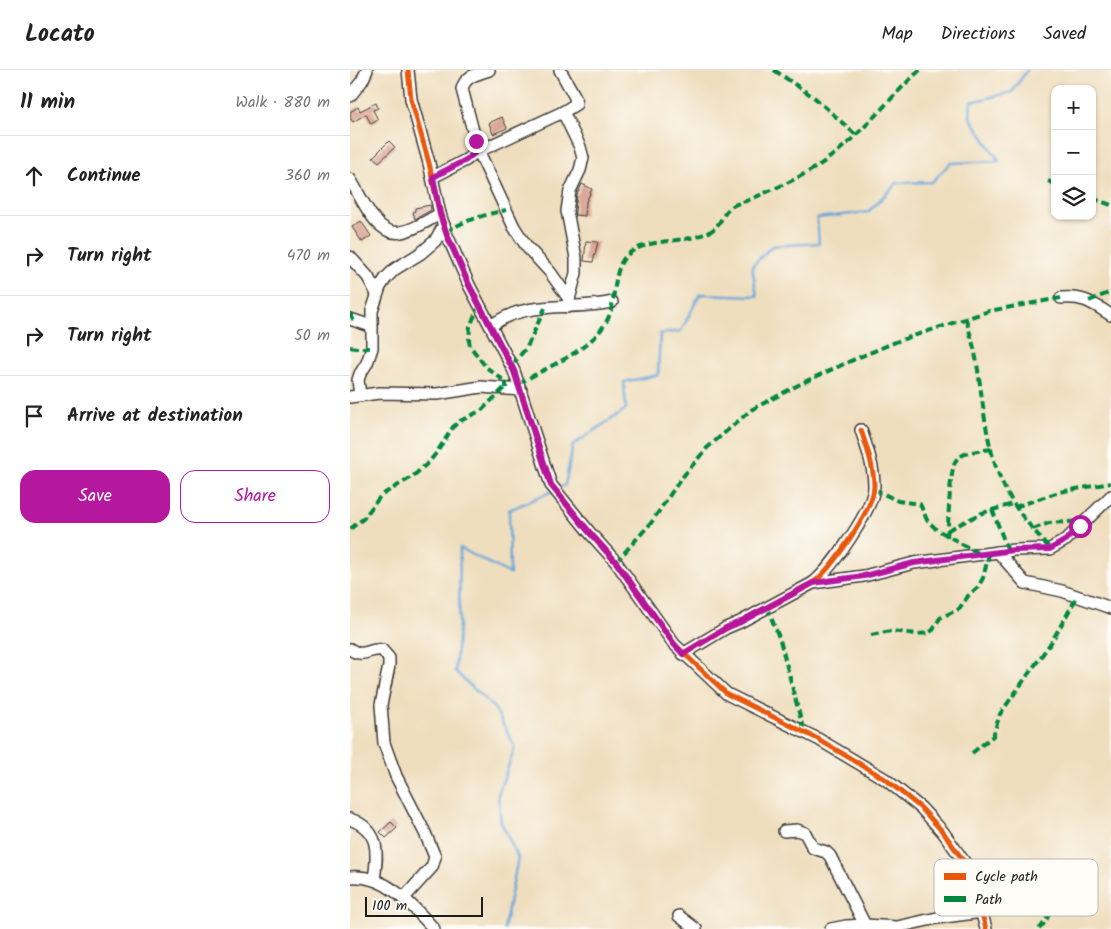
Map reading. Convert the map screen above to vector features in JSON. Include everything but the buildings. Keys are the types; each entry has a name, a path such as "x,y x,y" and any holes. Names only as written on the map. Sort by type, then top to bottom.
{"street":[{"path":"350,96 362,81 367,70"},
{"path":"408,70 411,99 433,177 440,214 457,259 514,371 554,490 616,562 674,644 727,694 826,744 884,780 920,808 943,832 961,859"},
{"path":"489,70 468,79 463,83 462,89 478,151 517,232 550,272 568,303"},
{"path":"433,177 466,160 478,151 563,112 576,104 576,100 560,70"},
{"path":"563,112 580,147 583,158 580,170 570,191 567,212 576,258 576,273 568,303"},
{"path":"350,179 378,224 386,230 394,233 402,232 440,214"},
{"path":"444,225 438,237 428,248 395,269 386,278 377,294 372,311 372,348 367,363 360,374 355,396 437,394 481,387 521,390"},
{"path":"350,258 368,277 377,294"},
{"path":"1061,298 1076,297 1085,299 1111,315"},
{"path":"492,326 500,319 538,308 568,303 595,306 612,302"},
{"path":"350,320 371,326"},
{"path":"683,654 726,628 813,583 820,578 836,559 863,516 874,489 872,466 861,430"},
{"path":"813,583 864,576 914,563 1014,550 1050,549 1066,540 1111,496"},
{"path":"998,552 1025,583 1062,590 1111,608"},
{"path":"350,649 356,654 377,649 382,650 388,658 389,666 381,705 384,743 396,776 435,857 432,867 403,899"},
{"path":"350,819 367,827 376,844 377,854 374,880"},
{"path":"784,831 797,830 805,833 813,848 826,852 830,856 865,925"},
{"path":"350,878 361,876 388,887 414,907 434,929"},
{"path":"679,916 696,929"},
{"path":"833,929 865,925 897,927 938,924 967,916"},
{"path":"983,916 986,929"}],"waterway":[{"path":"558,489 565,485 573,445 626,409 624,382 658,375 660,334 681,331 700,294 757,296 752,266 772,246 819,243 817,218 868,212 897,183 932,182 950,163 999,161 970,117 971,102 1012,92 1027,70"},
{"path":"504,929 518,858 501,822 498,795 515,747 495,709 455,671 459,627 460,548 510,574 509,510 553,491"}],"marked path":[{"path":"774,70 815,98 856,135"},
{"path":"519,384 570,355 594,338 610,314 617,275 626,256 645,246 690,238 711,231 732,206 780,186 817,167 851,140 920,70"},
{"path":"1096,199 1111,205"},
{"path":"446,232 475,218 506,210"},
{"path":"1089,301 1111,292"},
{"path":"616,562 651,523 680,480 707,448 751,410 802,383 898,341 989,311 1061,298"},
{"path":"480,304 470,326 470,346 486,367 506,382 506,388"},
{"path":"512,365 527,347 545,308"},
{"path":"350,313 354,321"},
{"path":"966,319 975,353 990,447 995,463 1012,502 1050,549"},
{"path":"350,347 372,348"},
{"path":"350,529 363,519 379,498 412,477 429,462 453,427 460,421 482,410 504,388"},
{"path":"947,537 954,464 964,454 991,449"},
{"path":"1015,507 1059,492 1111,483"},
{"path":"874,489 898,501 920,504 927,520 936,529 981,555"},
{"path":"948,530 982,513 1013,504"},
{"path":"992,509 1008,551"},
{"path":"1033,529 1049,523 1085,521"},
{"path":"871,635 891,631 917,634 928,633 933,630 940,618 959,609 968,596 978,587 983,578 989,554"},
{"path":"972,753 993,736 1000,714 1052,641 1077,597"},
{"path":"767,607 780,640 804,732"},
{"path":"1039,929 1048,916"}],"cycle path":[{"path":"408,70 411,99 447,235 469,285 514,371 551,485 616,562 674,644 727,694 818,739 885,779 921,808 943,832 962,859"},
{"path":"683,654 726,628 813,583 830,565 850,538 867,509 872,496 874,486 873,472 861,430"},
{"path":"983,916 986,929"}],"route":[{"path":"476,141 478,150 476,153 433,177 440,214 447,235 469,285 514,371 551,485 616,562 683,654 726,628 813,583 864,576 914,563 1014,550 1050,549 1066,540 1080,526"}]}
